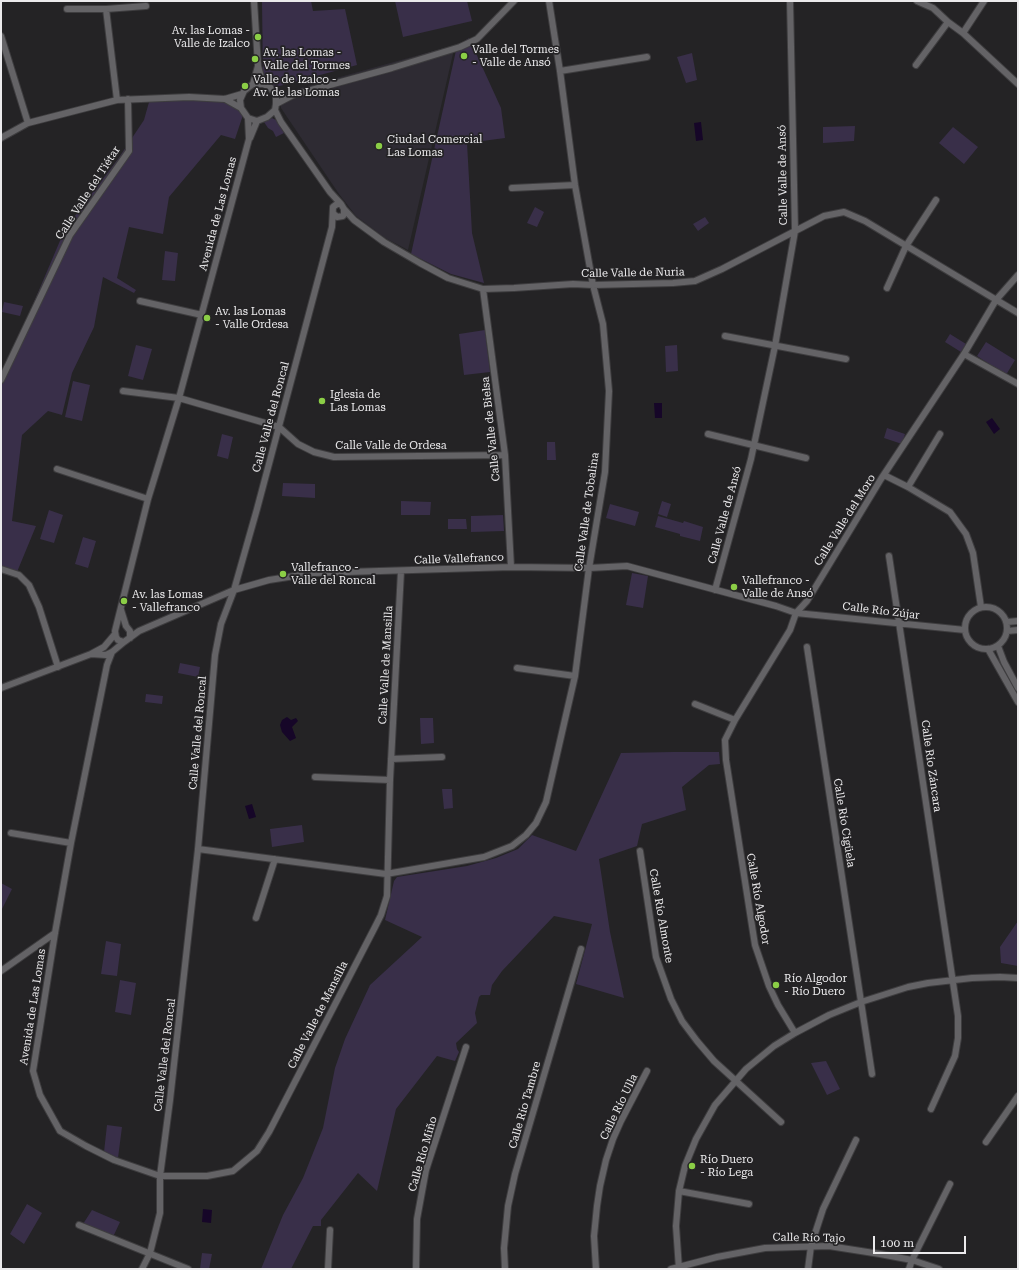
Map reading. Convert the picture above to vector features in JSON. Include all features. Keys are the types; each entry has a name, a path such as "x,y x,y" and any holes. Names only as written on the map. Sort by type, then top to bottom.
{"street":[{"path":"254,1 258,66 263,84"},
{"path":"276,95 293,95 456,49 477,39 514,1"},
{"name":"Calle Valle de Tobalina","path":"198,849 386,874 484,856 512,846 526,835 536,823 546,802 575,676 589,568 605,472 609,391 604,324 593,285 575,186 549,1"},
{"name":"Calle Valle de Ansó","path":"715,590 754,445 795,231 790,1"},
{"path":"916,1 933,8 963,33 1018,84"},
{"path":"963,33 984,1"},
{"path":"66,9 106,9 146,6"},
{"path":"106,9 117,100"},
{"path":"916,65 948,22"},
{"path":"1,36 28,123"},
{"path":"560,71 647,57"},
{"path":"241,108 240,100 242,94 253,84 258,66"},
{"path":"253,84 263,84 270,88 276,95 275,107"},
{"path":"1,138 28,123 117,100 189,97 225,99 242,94"},
{"path":"225,99 241,108 248,118 257,121 267,117 275,107 293,95"},
{"name":"Calle Valle del Tiétar","path":"1,380 70,235 129,151 128,99"},
{"name":"Calle Valle de Nuria","path":"275,107 281,123 330,192 354,220 384,242 425,266 448,278 483,289 574,284 593,285 695,281 722,269 824,216 844,212 865,221 1018,313"},
{"path":"267,117 281,123"},
{"name":"Avenida de Las Lomas","path":"115,633 148,499 179,398 249,139 248,118"},
{"path":"249,139 257,121"},
{"path":"512,188 575,186"},
{"name":"Calle Valle de Nuria","path":"330,192 333,210"},
{"path":"887,288 906,246 936,200"},
{"path":"338,204 343,206 344,214 341,217 335,216 333,210 338,204"},
{"name":"Calle Valle del Roncal","path":"142,1269 150,1253 160,1213 160,1176 198,849 215,655 221,624 234,590 332,228 333,210"},
{"name":"Calle Valle de Nuria","path":"341,217 354,220"},
{"name":"Calle Valle del Roncal","path":"332,228 341,217"},
{"name":"Calle Valle del Moro","path":"726,760 725,740 735,720 790,630 796,613 807,601 884,475 964,354 996,300 1018,276"},
{"name":"Calle Valle de Bielsa","path":"483,289 505,455 511,567"},
{"path":"140,301 202,315"},
{"path":"725,336 846,359"},
{"path":"964,354 1018,384"},
{"name":"Calle Valle de Ordesa","path":"123,391 179,398 279,427 298,444 314,452 334,456 505,455"},
{"path":"708,434 806,458"},
{"path":"908,487 940,434"},
{"path":"58,469 148,499"},
{"path":"884,475 908,487 950,512 966,534 973,553 981,607"},
{"name":"Calle Río Záncara","path":"889,556 958,1016 958,1038 955,1056 931,1109"},
{"name":"Calle Vallefranco","path":"130,638 139,632 234,590 269,580 314,573 511,567 589,568 627,566 776,606 796,613"},
{"path":"1,569 19,575 29,585 39,607 58,667"},
{"name":"Calle Valle de Mansilla","path":"160,1176 206,1176 233,1171 257,1151 269,1132 381,915 387,896 386,874 390,780 401,571"},
{"path":"986,606 997,609 1002,613 1007,622 1006,637 998,646 988,649 982,649 970,642 965,630 966,622 974,610 986,606"},
{"path":"91,654 106,655 130,638 130,630 126,626 121,610"},
{"name":"Calle Río Zújar","path":"796,613 965,630"},
{"path":"1007,622 1018,621"},
{"path":"1,688 91,654 104,647 119,627 126,626"},
{"path":"1007,631 1018,630"},
{"path":"115,633 118,640 124,642"},
{"path":"998,646 1004,662 1018,688"},
{"path":"104,647 106,655"},
{"name":"Calle Río Cigüela","path":"807,647 872,1074"},
{"path":"988,649 1018,702"},
{"name":"Avenida de Las Lomas","path":"112,652 71,843 33,1071 40,1095 60,1132 114,1160 160,1176"},
{"name":"Avenida de Las Lomas","path":"106,655 108,665"},
{"path":"517,668 575,676"},
{"path":"695,704 735,720"},
{"path":"391,759 442,757"},
{"name":"Calle Río Algodor","path":"726,760 755,945 769,986 778,1005 795,1033"},
{"path":"315,777 390,780"},
{"path":"11,833 71,843"},
{"name":"Calle Río Almonte","path":"640,851 656,957 671,999 682,1021 714,1062 781,1122"},
{"path":"256,918 275,859"},
{"path":"1,971 55,933"},
{"name":"Calle Río Tambre","path":"505,1269 504,1248 508,1206 515,1174 581,949"},
{"path":"679,1268 676,1226 679,1191 685,1166 696,1139 715,1105 746,1068 795,1033 830,1015 861,1002 908,987 953,980 984,977 1018,978"},
{"name":"Calle Río Miño","path":"416,1269 417,1218 426,1170 466,1047"},
{"name":"Calle Río Ulla","path":"596,1269 594,1236 597,1206 604,1167 618,1127 647,1071"},
{"path":"986,1142 1018,1096"},
{"path":"808,1269 811,1246 823,1209 856,1140"},
{"path":"909,1269 912,1260 950,1184"},
{"path":"679,1191 749,1204"},
{"path":"79,1225 188,1269"},
{"path":"328,1269 330,1230"},
{"name":"Calle Río Tajo","path":"671,1269 744,1251 765,1248 829,1246 863,1250 912,1260 939,1269"}],"shaded area":[{"path":"262,1 311,1 313,11 345,9 357,65 276,87 263,80"},
{"path":"395,1 467,1 472,21 403,37"},
{"path":"469,38 501,108 505,138 467,143 472,233 484,283 451,274 411,254 457,46"},
{"path":"455,45 408,250 385,238 356,216 339,194 281,108 279,94"},
{"path":"692,53 697,80 686,83 677,57"},
{"path":"151,95 222,101 239,109 243,115 235,139 221,135 169,197 163,234 129,227 117,278 136,290 134,293 103,277 94,327 72,373 62,415 48,411 22,435 12,521 36,526 17,572 1,567 1,375 11,356 65,229 118,159 144,120"},
{"path":"272,118 276,120 284,133 276,137 273,131 268,128 264,122"},
{"path":"701,122 703,140 696,141 694,123"},
{"path":"855,126 854,141 823,143 823,127"},
{"path":"953,127 978,147 964,164 939,143"},
{"path":"535,207 544,212 537,227 527,223"},
{"path":"705,217 709,223 698,231 693,224"},
{"path":"165,251 178,253 175,281 162,280"},
{"path":"4,302 23,306 20,316 2,312"},
{"path":"485,330 490,372 464,375 459,334"},
{"path":"950,334 966,344 961,352 945,342"},
{"path":"986,342 1015,360 1006,375 977,356"},
{"path":"136,345 152,349 143,380 128,376"},
{"path":"677,345 678,371 666,372 665,346"},
{"path":"73,381 90,385 82,421 65,417"},
{"path":"654,403 662,403 662,418 655,418"},
{"path":"992,418 1000,429 994,434 986,422"},
{"path":"887,428 905,434 902,444 884,438"},
{"path":"222,434 233,437 228,459 217,456"},
{"path":"547,442 555,442 556,460 547,460"},
{"path":"283,483 315,484 315,498 282,496"},
{"path":"401,501 431,502 430,515 401,515"},
{"path":"662,501 671,504 667,517 658,514"},
{"path":"610,504 639,512 635,526 606,518"},
{"path":"49,510 63,515 54,543 40,539"},
{"path":"503,515 504,531 471,532 471,516"},
{"path":"658,516 683,523 684,521 703,527 700,541 655,527"},
{"path":"448,519 466,519 467,529 448,529"},
{"path":"83,537 96,541 88,568 75,564"},
{"path":"632,573 648,576 643,608 626,605"},
{"path":"180,663 200,667 198,677 178,673"},
{"path":"146,694 163,696 162,704 145,702"},
{"path":"287,717 291,720 296,718 298,721 292,727 296,738 290,741 282,732 280,725 282,720"},
{"path":"420,718 433,718 434,743 421,744"},
{"path":"719,752 720,764 709,765 682,787 686,810 642,824 637,846 599,859 610,932 624,998 576,984 592,924 554,916 502,971 492,985 490,995 481,995 479,997 475,1013 477,1023 456,1043 459,1052 455,1061 437,1056 396,1109 377,1191 358,1173 321,1220 321,1226 313,1226 291,1269 261,1269 283,1215 303,1178 323,1128 335,1068 345,1039 370,985 422,937 385,920 394,881 397,877 467,866 496,858 518,849 532,835 576,851 621,753"},
{"path":"442,789 452,789 453,808 444,809"},
{"path":"252,804 256,817 249,819 245,806"},
{"path":"302,825 304,842 272,847 270,829"},
{"path":"1,883 12,889 1,911"},
{"path":"1018,921 1018,966 1001,963 1000,947"},
{"path":"106,941 121,944 117,976 101,974"},
{"path":"120,980 136,983 131,1015 115,1012"},
{"path":"826,1061 840,1089 827,1095 811,1063"},
{"path":"107,1125 122,1127 118,1158 104,1152"},
{"path":"27,1204 42,1213 24,1244 10,1234"},
{"path":"203,1209 212,1210 211,1223 202,1222"},
{"path":"92,1210 120,1222 113,1237 83,1224"},
{"path":"202,1253 212,1254 209,1269 200,1269"}],"place":[{"name":"Av. las Lomas - Valle de Izalco","path":"258,37"},
{"name":"Valle del Tormes - Valle de Ansó","path":"464,56"},
{"name":"Av. las Lomas - Valle del Tormes","path":"255,59"},
{"name":"Valle de Izalco - Av. de las Lomas","path":"245,86"},
{"name":"Ciudad Comercial Las Lomas","path":"379,146"},
{"name":"Av. las Lomas - Valle Ordesa","path":"207,318"},
{"name":"Iglesia de Las Lomas","path":"322,401"},
{"name":"Vallefranco - Valle del Roncal","path":"283,574"},
{"name":"Vallefranco - Valle de Ansó","path":"734,587"},
{"name":"Av. las Lomas - Vallefranco","path":"124,601"},
{"name":"Río Algodor - Río Duero","path":"776,985"},
{"name":"Río Duero - Río Lega","path":"692,1166"}]}
